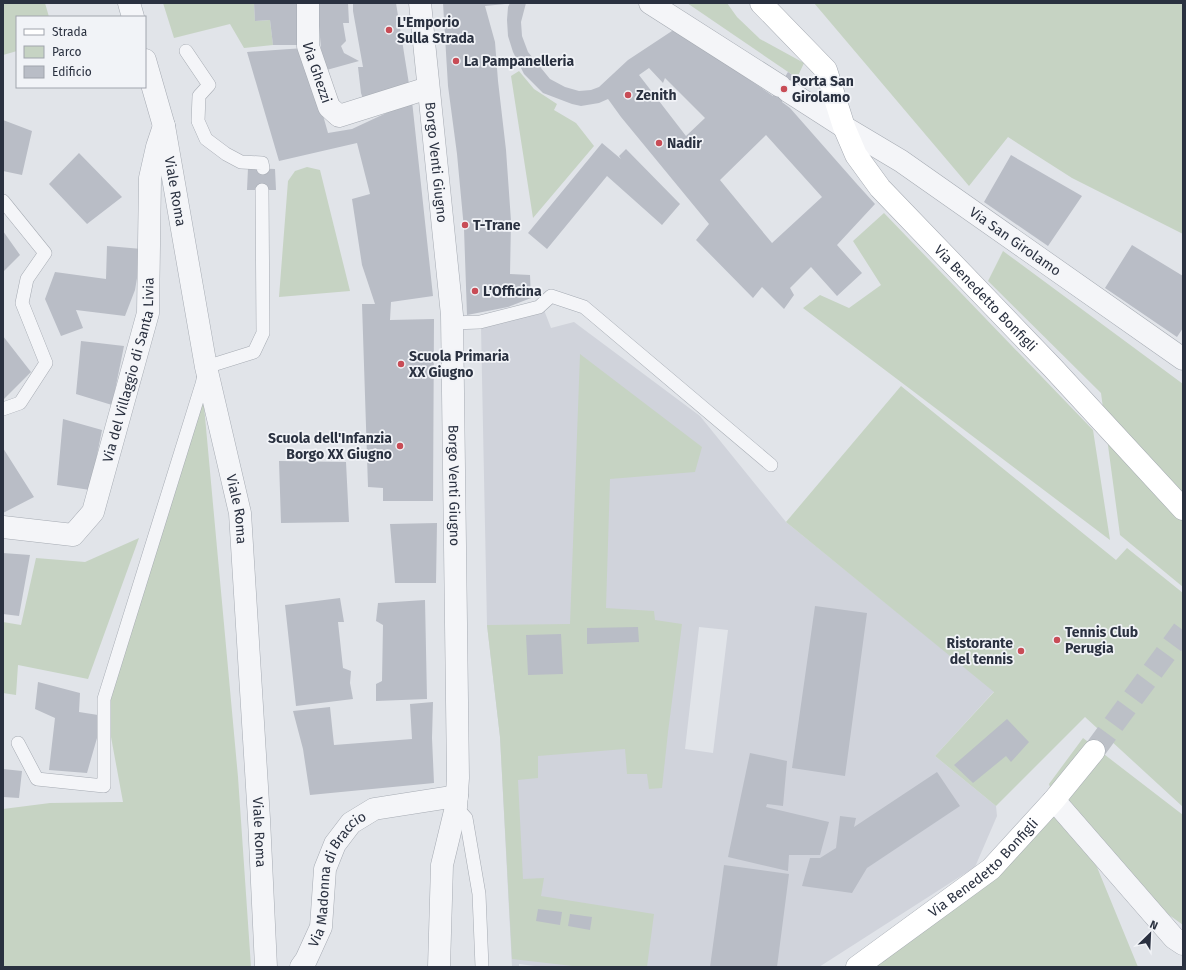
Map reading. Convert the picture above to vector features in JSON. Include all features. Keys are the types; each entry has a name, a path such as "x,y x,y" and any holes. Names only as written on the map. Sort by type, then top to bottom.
{"main road":[{"name":"Via Benedetto Bonfigli","path":"761,3 826,70 844,127 856,155 880,188 1052,367 1183,509"},
{"name":"Via Benedetto Bonfigli","path":"857,967 991,869 1054,800 1094,751"}],"street":[{"path":"129,3 133,16"},
{"name":"Via Ghezzi","path":"308,3 308,46 329,107 339,116 428,88"},
{"name":"Borgo Venti Giugno","path":"420,3 452,315 458,762 456,802 442,865 439,967"},
{"path":"650,3 844,127"},
{"name":"Viale Roma","path":"146,63 164,126 206,367 240,513 258,804 266,967"},
{"name":"Via del Villaggio di Santa Livia","path":"3,528 74,536 93,512 148,313 150,178 157,147 164,126"},
{"name":"Via San Girolamo","path":"844,127 901,161 1183,359"},
{"path":"1054,800 1174,938 1183,944"},
{"name":"Via Madonna di Braccio","path":"301,967 306,960 321,927 325,869 335,844 351,823 374,809 456,802"}],"lane":[{"path":"186,51 209,85 199,96 198,121 206,139 226,154 241,162 262,163 262,168"},
{"path":"18,743 37,779 104,786 104,699 206,367 254,352 263,333 262,190"},
{"path":"3,201 45,253 27,279 22,303 46,363 20,403 3,409"},
{"path":"452,324 480,322 539,307 551,296 584,307 771,465"},
{"path":"456,802 466,818 479,894 482,967"}],"shaded area":[{"path":"544,310 551,328 574,322 700,416 786,522 994,691 999,686 935,756 996,806 997,816 975,867 819,967 543,967 519,964 519,967 512,967 500,737 487,625 481,327","holes":["699,627 728,630 713,753 685,749"]}],"green space":[{"path":"3,3 45,3 49,16 16,16 16,51 3,55"},
{"path":"163,3 254,3 255,21 270,20 273,45 244,48 230,24 174,38"},
{"path":"687,3 727,3 737,17 760,39 804,63 797,78"},
{"path":"814,3 1183,3 1183,234 1072,178 1008,137 969,186"},
{"path":"519,71 534,89 557,104 554,110 576,123 594,146 533,218 511,76"},
{"path":"307,167 320,170 350,291 279,297 288,181 295,171"},
{"path":"884,213 1093,430 1110,540 803,308 820,295 849,308 881,285 853,241"},
{"path":"1003,251 1183,384 1183,587 1120,535 1101,393 988,281"},
{"path":"580,354 702,447 695,472 610,479 606,608 654,611 655,620 682,624 662,788 649,789 647,774 627,774 625,749 538,756 538,778 518,780 523,879 544,878 541,896 654,914 647,967 581,967 512,959 500,737 487,625 570,624"},
{"path":"202,384 238,777 251,967 3,967 3,809 50,803 123,802 104,699"},
{"name":"Tennis Club Perugia","path":"901,386 1116,560 1127,548 1183,593 1183,807 1085,717 996,806 935,756 994,692 786,522"},
{"path":"139,538 88,679 18,665 16,695 3,693 3,622 21,625 36,558 85,562"},
{"path":"1083,738 1183,815 1183,925 1165,912 1083,833 1138,967 857,967 991,869 1054,800 1049,784"}],"building":[{"path":"254,3 303,3 303,45 273,45 270,20 255,21"},
{"path":"317,3 348,3 349,23 343,23 346,41 341,46 344,53 359,61 323,71"},
{"path":"353,3 396,3 409,84 364,102 361,93 358,67 363,67 353,11"},
{"path":"443,3 505,3 485,6 495,42 506,150 511,221 510,274 530,275 531,298 508,307 467,315 464,229 457,154 448,86"},
{"path":"510,3 526,3 521,22 522,36 528,52 550,79 565,87 579,91 591,90 599,87 628,60 675,29 773,96 788,72 797,78 782,102 790,108 875,204 837,245 862,273 837,296 811,267 790,288 794,295 784,309 762,287 753,298 696,240 709,224 621,117 608,99 599,103 581,106 572,104 543,93 524,74 513,52 508,36 508,7","holes":["649,68 663,83 665,78 705,118 686,136 639,75","766,135 822,197 772,243 720,180"]},
{"path":"304,48 328,133 352,129 412,101 433,296 391,302 390,320 434,319 433,501 383,501 383,488 368,487 362,304 375,304 362,265 352,199 370,194 357,143 279,161 247,52"},
{"path":"3,120 32,131 22,175 3,171"},
{"path":"602,143 621,159 619,156 626,149 680,204 662,225 607,176 547,249 528,233"},
{"path":"79,153 122,197 87,224 49,184"},
{"path":"1011,155 1082,196 1048,246 984,202"},
{"path":"248,168 275,169 276,190 247,190"},
{"path":"3,231 20,255 3,272"},
{"path":"1132,245 1183,276 1183,328 1177,337 1105,288"},
{"path":"107,246 142,249 135,290 125,316 76,310 83,328 61,336 45,299 55,272 106,279"},
{"path":"3,336 31,372 3,400"},
{"path":"81,341 124,346 112,405 76,394"},
{"path":"63,419 102,430 90,490 57,485"},
{"path":"3,448 34,497 3,513"},
{"path":"279,461 346,462 349,522 281,523"},
{"path":"437,523 436,583 395,583 390,524"},
{"path":"3,553 30,555 19,616 3,614"},
{"path":"340,598 344,622 338,622 343,668 351,671 350,683 353,699 296,706 285,605"},
{"path":"425,600 427,699 376,701 376,684 382,681 383,625 376,621 378,603"},
{"path":"815,606 867,613 845,776 792,768"},
{"path":"638,627 639,642 587,644 587,628"},
{"path":"561,634 563,674 528,675 526,635"},
{"path":"38,682 80,693 79,712 98,715 97,738 87,773 49,770 55,718 35,709"},
{"path":"433,702 432,738 434,783 310,795 303,749 293,711 330,707 334,745 412,739 410,704"},
{"path":"1007,719 1029,742 1011,762 1006,756 973,783 954,765"},
{"path":"750,753 787,761 783,806 767,804 766,807 829,822 820,855 789,855 788,871 728,857"},
{"path":"3,769 22,771 19,798 3,797"},
{"path":"937,772 960,806 867,868 852,893 802,886 810,858 820,858 836,848 840,816 856,818 854,827"},
{"path":"724,865 789,874 777,967 710,967"},
{"path":"538,909 562,912 560,925 536,921"},
{"path":"570,914 592,917 590,930 568,926"}],"tunnel":[{"path":"1094,751 1183,630"}],"place":[{"name":"L'Emporio Sulla Strada","path":"389,30"},
{"name":"La Pampanelleria","path":"456,61"},
{"name":"Porta San Girolamo","path":"784,89"},
{"name":"Zenith","path":"628,95"},
{"name":"Nadir","path":"659,143"},
{"name":"T-Trane","path":"465,225"},
{"name":"L'Officina","path":"475,291"},
{"name":"Scuola Primaria XX Giugno","path":"401,364"},
{"name":"Scuola dell'Infanzia Borgo XX Giugno","path":"400,446"},
{"name":"Tennis Club Perugia","path":"1057,640"},
{"name":"Ristorante del tennis","path":"1021,651"}]}
